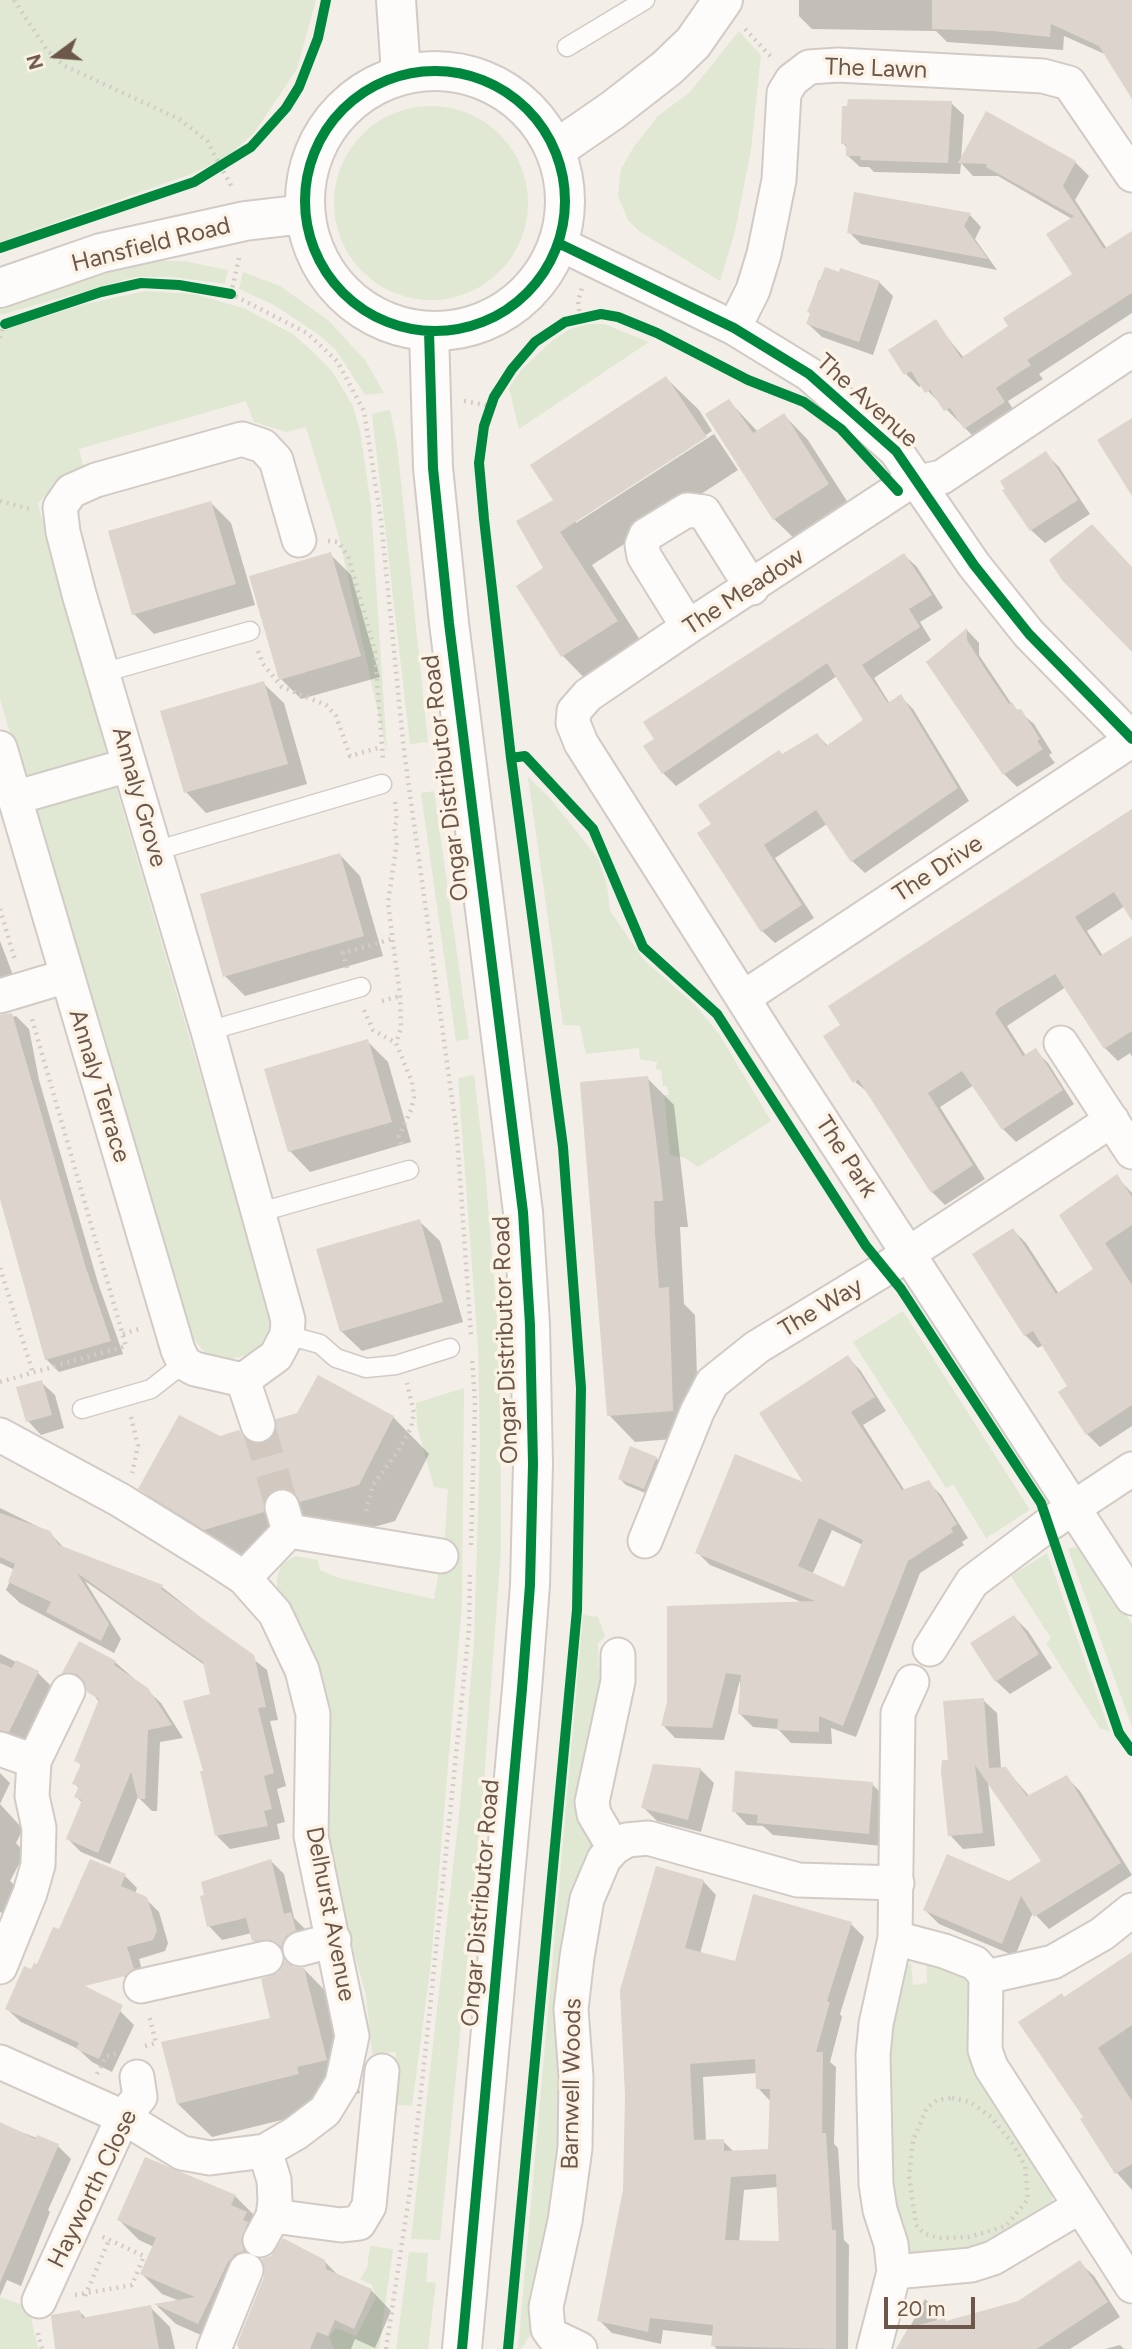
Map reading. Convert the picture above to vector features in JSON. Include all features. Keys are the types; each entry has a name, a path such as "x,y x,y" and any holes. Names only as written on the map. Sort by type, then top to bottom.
{"street":[{"path":"396,0 401,74"},
{"path":"555,150 667,68 693,43 722,2"},
{"name":"The Lawn","path":"734,328 753,290 764,254 779,180 784,93 792,80 809,67 838,65 1043,76 1069,82 1132,175"},
{"path":"432,70 463,73 486,80 507,92 535,117 555,150 565,198 558,243 539,279 522,298 500,313 470,327 429,331 388,322 352,302 327,275 313,248 305,214 307,173 323,132 339,111 360,94 401,74 432,70"},
{"name":"Hansfield Road","path":"7,311 101,253 245,221 305,214"},
{"name":"The Avenue","path":"558,243 734,328 809,374 896,451 920,482 974,565 1029,634 1132,739"},
{"name":"Ongar Distributor Road","path":"429,331 433,468 447,610 523,1212 530,1325 533,1464 530,1585 522,1689 462,2349"},
{"path":"920,482 942,477 1132,351"},
{"name":"Annaly Grove","path":"287,1335 288,1320 208,1031 102,673 63,532 60,507 71,491 96,480 242,439 263,446 276,460 299,540"},
{"name":"The Meadow","path":"575,711 588,695 688,627 752,588 905,485 920,482"},
{"path":"688,627 644,556 642,545 646,535 687,510 704,512 752,588"},
{"name":"The Park","path":"575,711 573,723 581,743 1132,1598"},
{"name":"The Drive","path":"743,998 1132,739"},
{"name":"Annaly Terrace","path":"0,748 184,1363"},
{"path":"14,798 129,765"},
{"path":"11,992 67,976"},
{"path":"1061,1043 1132,1152"},
{"name":"The Way","path":"645,1541 697,1412 712,1383 757,1347 1112,1120"},
{"path":"184,1363 223,1378 243,1380 267,1366 276,1356 287,1335"},
{"path":"243,1380 257,1425"},
{"name":"Delhurst Avenue","path":"0,1435 120,1500 244,1578 275,1613 293,1649 307,1689 314,1745 311,1836 352,2036 342,2083 324,2110 296,2133 265,2151 210,2158 182,2153 123,2117 0,2062"},
{"path":"930,1649 972,1582 1073,1507 1132,1469"},
{"path":"244,1578 285,1519 360,1543 461,1556"},
{"path":"618,1656 618,1681 592,1802 594,1814 614,1848 627,1840 648,1838 798,1880 897,1883"},
{"path":"874,2349 894,2272 891,2244 880,2210 876,2185 873,2055 876,2024 895,1938 898,1713 912,1682"},
{"path":"0,1967 30,1893 37,1865 38,1828 32,1796 34,1761 68,1691"},
{"path":"0,1749 34,1761"},
{"name":"Barnwell Woods","path":"556,2345 548,2329 547,2296 565,2221 575,2148 576,2077 571,2009 577,1957 587,1899 604,1859 614,1848"},
{"path":"986,1977 1053,1962 1102,1934 1132,1910"},
{"path":"895,1938 944,1951 975,1963 986,1977 985,2050 991,2067 1132,2286"},
{"path":"300,1949 334,1940"},
{"path":"141,1986 266,1958"},
{"path":"265,2151 274,2180 267,2228 359,2223 369,2206 382,2071"},
{"name":"Hayworth Close","path":"49,2308 74,2224 123,2117 140,2097 137,2077"},
{"path":"894,2272 971,2265 993,2258 1079,2207"},
{"path":"214,2349 246,2270"}],"lane":[{"path":"567,47 645,0"},
{"path":"102,673 250,631"},
{"path":"155,851 382,784"},
{"path":"208,1031 356,989"},
{"path":"257,1213 408,1170"},
{"path":"287,1335 320,1343 336,1358 366,1368 402,1363 450,1348"},
{"path":"82,1409 151,1389 184,1363"}],"path":[{"path":"14,0 47,50 63,65 179,119 207,141 217,170 235,158"},
{"path":"722,2 792,80"},
{"path":"218,292 231,294 307,334 337,361 359,398 369,435 381,520 404,751 457,1135 475,1403 461,1556 469,1629 410,2190 386,2349"},
{"path":"250,631 263,664 282,687 326,705 336,716 350,756 381,747"},
{"path":"0,909 11,992 126,1346 0,1382"},
{"path":"356,989 344,953 392,939"},
{"path":"363,1006 373,1030 396,1043 412,1082 414,1097 411,1110 398,1136 408,1170"},
{"path":"0,1268 33,1373"},
{"path":"360,1543 373,1485 411,1428 412,1400 402,1363"},
{"path":"120,1500 138,1453 125,1396"},
{"path":"952,2098 970,2102 991,2117 1012,2143 1025,2166 1028,2199 1020,2213 1006,2226 969,2237 938,2238 923,2233 916,2225 912,2210 909,2176 913,2140 927,2108 937,2099 952,2098"},
{"path":"42,2349 49,2308 132,2285 144,2256 74,2224"},
{"path":"85,2296 109,2240"}],"green space":[{"path":"0,0 316,0 297,69 254,133 228,156 194,173 0,242"},
{"path":"739,31 761,55 751,150 735,231 720,281 639,231 628,220 618,196 621,169 633,148 658,116 690,92"},
{"path":"431,106 468,113 500,134 521,166 528,203 521,240 500,272 468,293 431,300 394,293 362,272 341,240 334,203 341,166 362,134 394,113"},
{"path":"184,261 228,270 225,284 173,277 135,277 0,315 0,308 61,287 132,265"},
{"path":"243,272 280,286 328,320 365,360 384,393 365,395 336,350 318,334 274,305 239,289"},
{"path":"146,291 194,294 246,309 294,335 313,352 332,371 353,406 360,431 371,506 387,753 339,537 306,427 286,432 254,422 246,401 79,449 85,474 43,497 38,504 118,794 273,1323 269,1344 256,1353 222,1361 208,1357 187,1330 0,699 0,331 85,304"},
{"path":"588,324 604,324 649,342 519,429 509,388 522,369 553,340 570,329"},
{"path":"390,410 397,444 428,742 410,744 372,414"},
{"path":"528,777 549,797 598,858 607,886 610,911 644,960 695,1005 719,1034 771,1121 698,1167 685,1158 670,1155 664,1095 669,1095 667,1086 663,1086 661,1070 656,1069 657,1062 640,1059 639,1048 586,1054 580,1026 563,1025"},
{"path":"434,791 469,1039 456,1041 421,793"},
{"path":"474,1075 485,1168 500,1354 501,1549 482,1808 440,2240 411,2239 460,1806 474,1642 480,1445 478,1347 458,1078"},
{"path":"903,1311 1030,1510 986,1538 953,1484 946,1488 853,1342"},
{"path":"464,1388 462,1604 431,1963 412,2106 390,2104 396,2052 372,2054 366,1995 333,1878 326,1806 331,1746 317,1665 299,1621 277,1600 277,1579 281,1565 295,1556 318,1560 320,1570 339,1578 434,1599 445,1534 448,1489 434,1487 417,1426 416,1403"},
{"path":"1080,1546 1132,1624 1132,1727 1068,1549"},
{"path":"1047,1553 1110,1732 1100,1728 1046,1643 1051,1638 1011,1576"},
{"path":"583,1615 598,1617 605,1636 598,1644 599,1668 605,1673 594,1842 563,2140 535,2328 521,2349 518,2349"},
{"path":"926,1960 966,1977 1053,2192 1051,2211 969,2254 913,2256 902,2246 893,2217 889,2019 906,1966 911,1963 913,1985 927,1983"},
{"path":"370,2246 393,2249 379,2349 334,2349 329,2337 336,2328 356,2336 376,2298 372,2285 360,2279 367,2268"},
{"path":"409,2252 428,2253 426,2282 436,2283 428,2349 396,2349"},
{"path":"0,2297 38,2310 31,2317 38,2349 0,2349"}],"building":[{"path":"932,0 1132,0 1132,99 1099,46 1051,24 1050,37 993,31 932,29"},
{"path":"848,99 952,101 948,163 860,160 861,156 846,156 846,144 841,144 842,106 847,106"},
{"path":"986,111 1076,161 1063,186 1104,249 1132,231 1132,293 1027,360 1031,365 996,388 1005,402 964,429 950,408 944,411 930,390 925,393 911,371 904,375 888,350 936,319 961,358 1008,326 1003,318 1072,274 1046,234 1074,216 986,167 987,164 958,163"},
{"path":"854,192 971,213 964,226 988,259 847,233"},
{"path":"825,267 839,272 840,268 880,281 859,342 806,324 810,313 807,312"},
{"path":"666,376 707,437 560,532 618,621 561,657 516,586 543,568 516,521 553,500 530,465"},
{"path":"729,399 753,433 784,413 829,484 773,520 705,414"},
{"path":"1132,418 1132,496 1097,440"},
{"path":"1046,451 1078,500 1030,531 1002,490 1005,489 1000,481"},
{"path":"211,501 236,584 132,615 108,531"},
{"path":"1092,524 1132,567 1132,652 1062,580 1049,560"},
{"path":"331,552 361,656 279,680 249,576"},
{"path":"904,553 932,595 909,609 920,627 862,665 888,703 901,694 958,788 851,862 816,810 764,845 802,905 761,932 697,833 711,824 698,805 779,750 782,754 817,733 826,746 863,720 827,663 662,774 643,746 654,739 643,722"},
{"path":"967,628 967,640 987,672 1009,704 1012,702 1017,710 1021,709 1040,739 1037,741 1043,749 1003,775 926,662"},
{"path":"264,681 288,764 184,793 160,711"},
{"path":"1132,809 1132,921 1114,892 1075,917 1100,956 1132,936 1132,1031 1104,1049 1055,974 999,1008 995,1013 1023,1056 1036,1048 1063,1090 1002,1130 962,1071 928,1093 973,1165 931,1193 858,1079 853,1083 823,1036 840,1025 828,1006"},
{"path":"340,853 364,936 223,977 200,894"},
{"path":"12,1013 86,1268 111,1341 45,1360 0,1199 0,1015"},
{"path":"368,1039 392,1122 288,1152 264,1069"},
{"path":"648,1076 663,1201 654,1201 655,1234 659,1288 669,1287 673,1411 607,1416 580,1082"},
{"path":"1117,1174 1132,1197 1132,1225 1105,1243 1132,1285 1132,1405 1086,1435 1058,1392 1067,1386 1033,1331 1024,1336 972,1254 1013,1228 1056,1294 1093,1269 1059,1215"},
{"path":"420,1219 443,1302 340,1332 316,1249"},
{"path":"848,1355 875,1397 851,1412 902,1490 929,1480 957,1524 951,1528 953,1532 908,1561 843,1726 819,1716 819,1732 777,1730 778,1719 738,1714 741,1675 726,1673 712,1728 661,1726 667,1702 667,1606 815,1601 695,1553 735,1454 803,1482 759,1413","holes":["819,1518 863,1540 844,1587 798,1566"]},
{"path":"318,1375 394,1416 359,1485 300,1502 295,1493 277,1488 268,1494 264,1512 204,1530 138,1489 179,1415 220,1436 239,1430 246,1440 263,1443 273,1437 276,1419 297,1413"},
{"path":"42,1380 52,1415 26,1422 16,1387"},
{"path":"630,1446 657,1457 644,1489 618,1479"},
{"path":"0,1513 50,1531 59,1545 163,1585 161,1589 254,1655 266,1707 258,1708 274,1773 264,1776 272,1809 264,1811 268,1826 215,1836 200,1771 203,1771 183,1701 210,1694 203,1662 77,1573 109,1624 101,1641 46,1612 51,1602 8,1582 15,1564 0,1557"},
{"path":"1014,1615 1039,1654 995,1682 970,1643"},
{"path":"79,1641 116,1661 114,1665 148,1688 172,1725 148,1730 145,1799 138,1799 131,1772 98,1853 66,1839 82,1800 74,1797 79,1786 72,1784 81,1764 74,1761 99,1699 87,1692 84,1681 77,1674 62,1673"},
{"path":"16,1660 39,1671 9,1732 0,1730 0,1663 12,1668"},
{"path":"984,1698 989,1768 1006,1767 1027,1796 1067,1775 1121,1863 1034,1917 1021,1896 1002,1944 923,1910 947,1854 1009,1881 1041,1861 975,1765 983,1833 948,1836 941,1772 942,1760 948,1760 943,1701"},
{"path":"653,1764 701,1768 688,1820 641,1808"},
{"path":"735,1771 873,1782 869,1834 757,1823 758,1815 732,1812"},
{"path":"90,1859 126,1874 121,1886 147,1897 157,1930 153,1940 127,1947 134,1969 125,1976 85,1986 123,2005 99,2059 76,2049 79,2043 5,2009 24,1966 31,1969 34,1963 37,1964 53,1927 59,1929"},
{"path":"271,1859 284,1914 291,1912 296,1930 286,1936 281,1947 271,1940 252,1941 246,1918 207,1927 200,1896 204,1895 201,1882"},
{"path":"656,1866 704,1880 685,1948 735,1961 753,1894 852,1922 827,2001 830,2002 816,2052 823,2052 822,2133 826,2133 832,2230 836,2230 836,2349 711,2346 713,2325 650,2318 648,2332 597,2321 623,2190 625,2095 620,1990","holes":["755,2059 756,2089 770,2089 768,2149 724,2151 724,2139 694,2140 690,2064","776,2174 779,2241 725,2240 731,2177"]},
{"path":"1132,1952 1132,2025 1098,2048 1132,2101 1132,2164 1115,2174 1080,2119 1083,2117 1018,2022 1062,1993 1064,1997"},
{"path":"285,1960 294,1967 304,1968 327,2060 297,2067 299,2074 177,2104 161,2042 270,2018 261,1979 278,1973"},
{"path":"0,2122 36,2139 37,2135 59,2144 0,2283"},
{"path":"145,2157 236,2195 231,2205 247,2212 243,2220 248,2222 241,2240 244,2251 235,2254 228,2262 198,2324 154,2304 195,2297 140,2274 156,2238 117,2220"},
{"path":"283,2238 325,2260 326,2269 372,2289 354,2329 335,2320 328,2336 317,2332 310,2349 239,2349 237,2344 264,2277 262,2259 271,2256"},
{"path":"1080,2260 1108,2302 1037,2349 896,2349 908,2328 945,2318 946,2321 1018,2301"},
{"path":"151,2305 159,2349 55,2349 51,2315 80,2310 82,2318"}],"tunnel":[{"path":"258,1425 282,1507"}],"cycle path":[{"path":"0,248 194,182 251,147 286,108 299,87 318,38 326,0"},
{"path":"435,71 485,81 507,93 527,109 543,129 555,151 565,201 555,251 543,273 527,293 507,309 485,321 435,331 385,321 363,309 343,293 327,273 315,251 305,201 315,151 327,129 343,109 363,93 385,81 435,71"},
{"path":"558,243 734,328 809,374 896,451 974,565 1029,634 1132,739"},
{"path":"5,324 101,292 141,283 179,285 231,294"},
{"path":"508,2349 577,1610 581,1388 563,1147 511,758 484,519 479,463 484,426 494,397 512,369 535,342 565,322 601,314 618,317 657,333 748,380 804,402 841,429 898,491"},
{"path":"429,331 433,468 449,623 523,1212 530,1325 533,1464 530,1585 522,1689 462,2349"},
{"path":"511,758 525,756 593,829 643,947 717,1014 866,1246 901,1289 1041,1503 1119,1733 1132,1751"}]}
